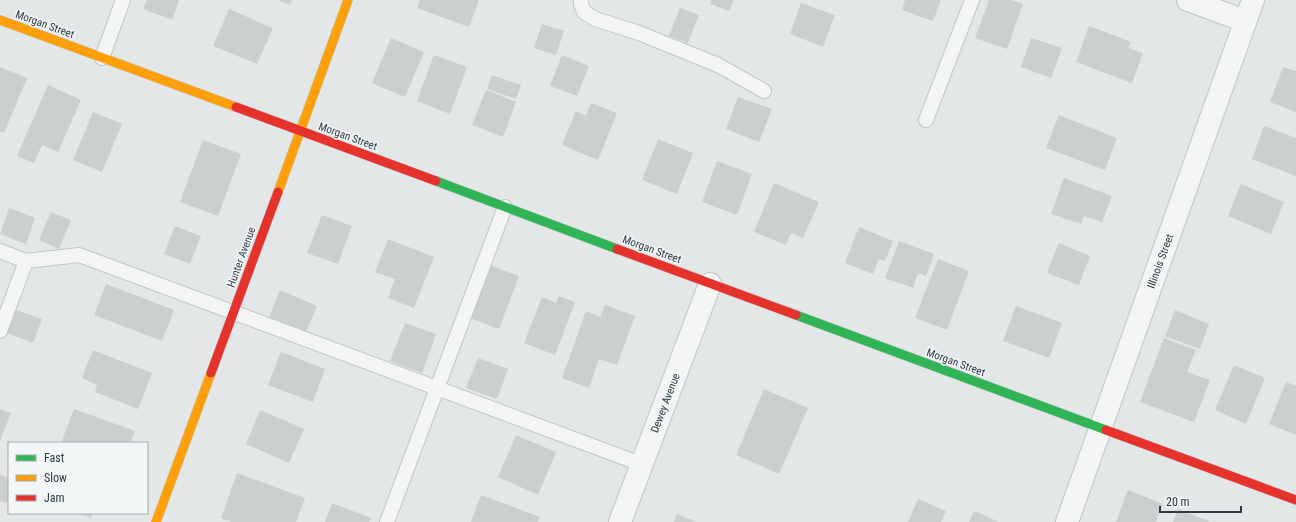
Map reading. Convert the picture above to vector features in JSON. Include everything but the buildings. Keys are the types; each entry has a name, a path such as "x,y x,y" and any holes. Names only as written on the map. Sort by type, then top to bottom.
{"street":[{"name":"Hunter Avenue","path":"156,522 348,0"},
{"path":"1188,0 1245,21"},
{"name":"Illinois Street","path":"1067,522 1253,0"},
{"name":"Morgan Street","path":"0,20 1296,500"},
{"name":"Dewey Avenue","path":"620,522 710,284"}],"lane":[{"path":"102,58 123,0"},
{"path":"581,0 584,12 595,19 639,33 718,65 764,91"},
{"path":"926,120 972,0"},
{"path":"387,522 505,207"},
{"path":"0,251 26,261 79,255 642,464"},
{"path":"0,331 26,261"}],"traffic: fast":[{"path":"436,181 617,249"},
{"path":"796,315 1106,430"}],"traffic: slow":[{"path":"278,192 348,0"},
{"path":"0,20 236,107"},
{"path":"156,522 211,373"}],"traffic: jam":[{"path":"236,107 436,181"},
{"path":"211,373 278,192"},
{"path":"617,249 796,315"},
{"path":"1106,430 1296,500"}]}
